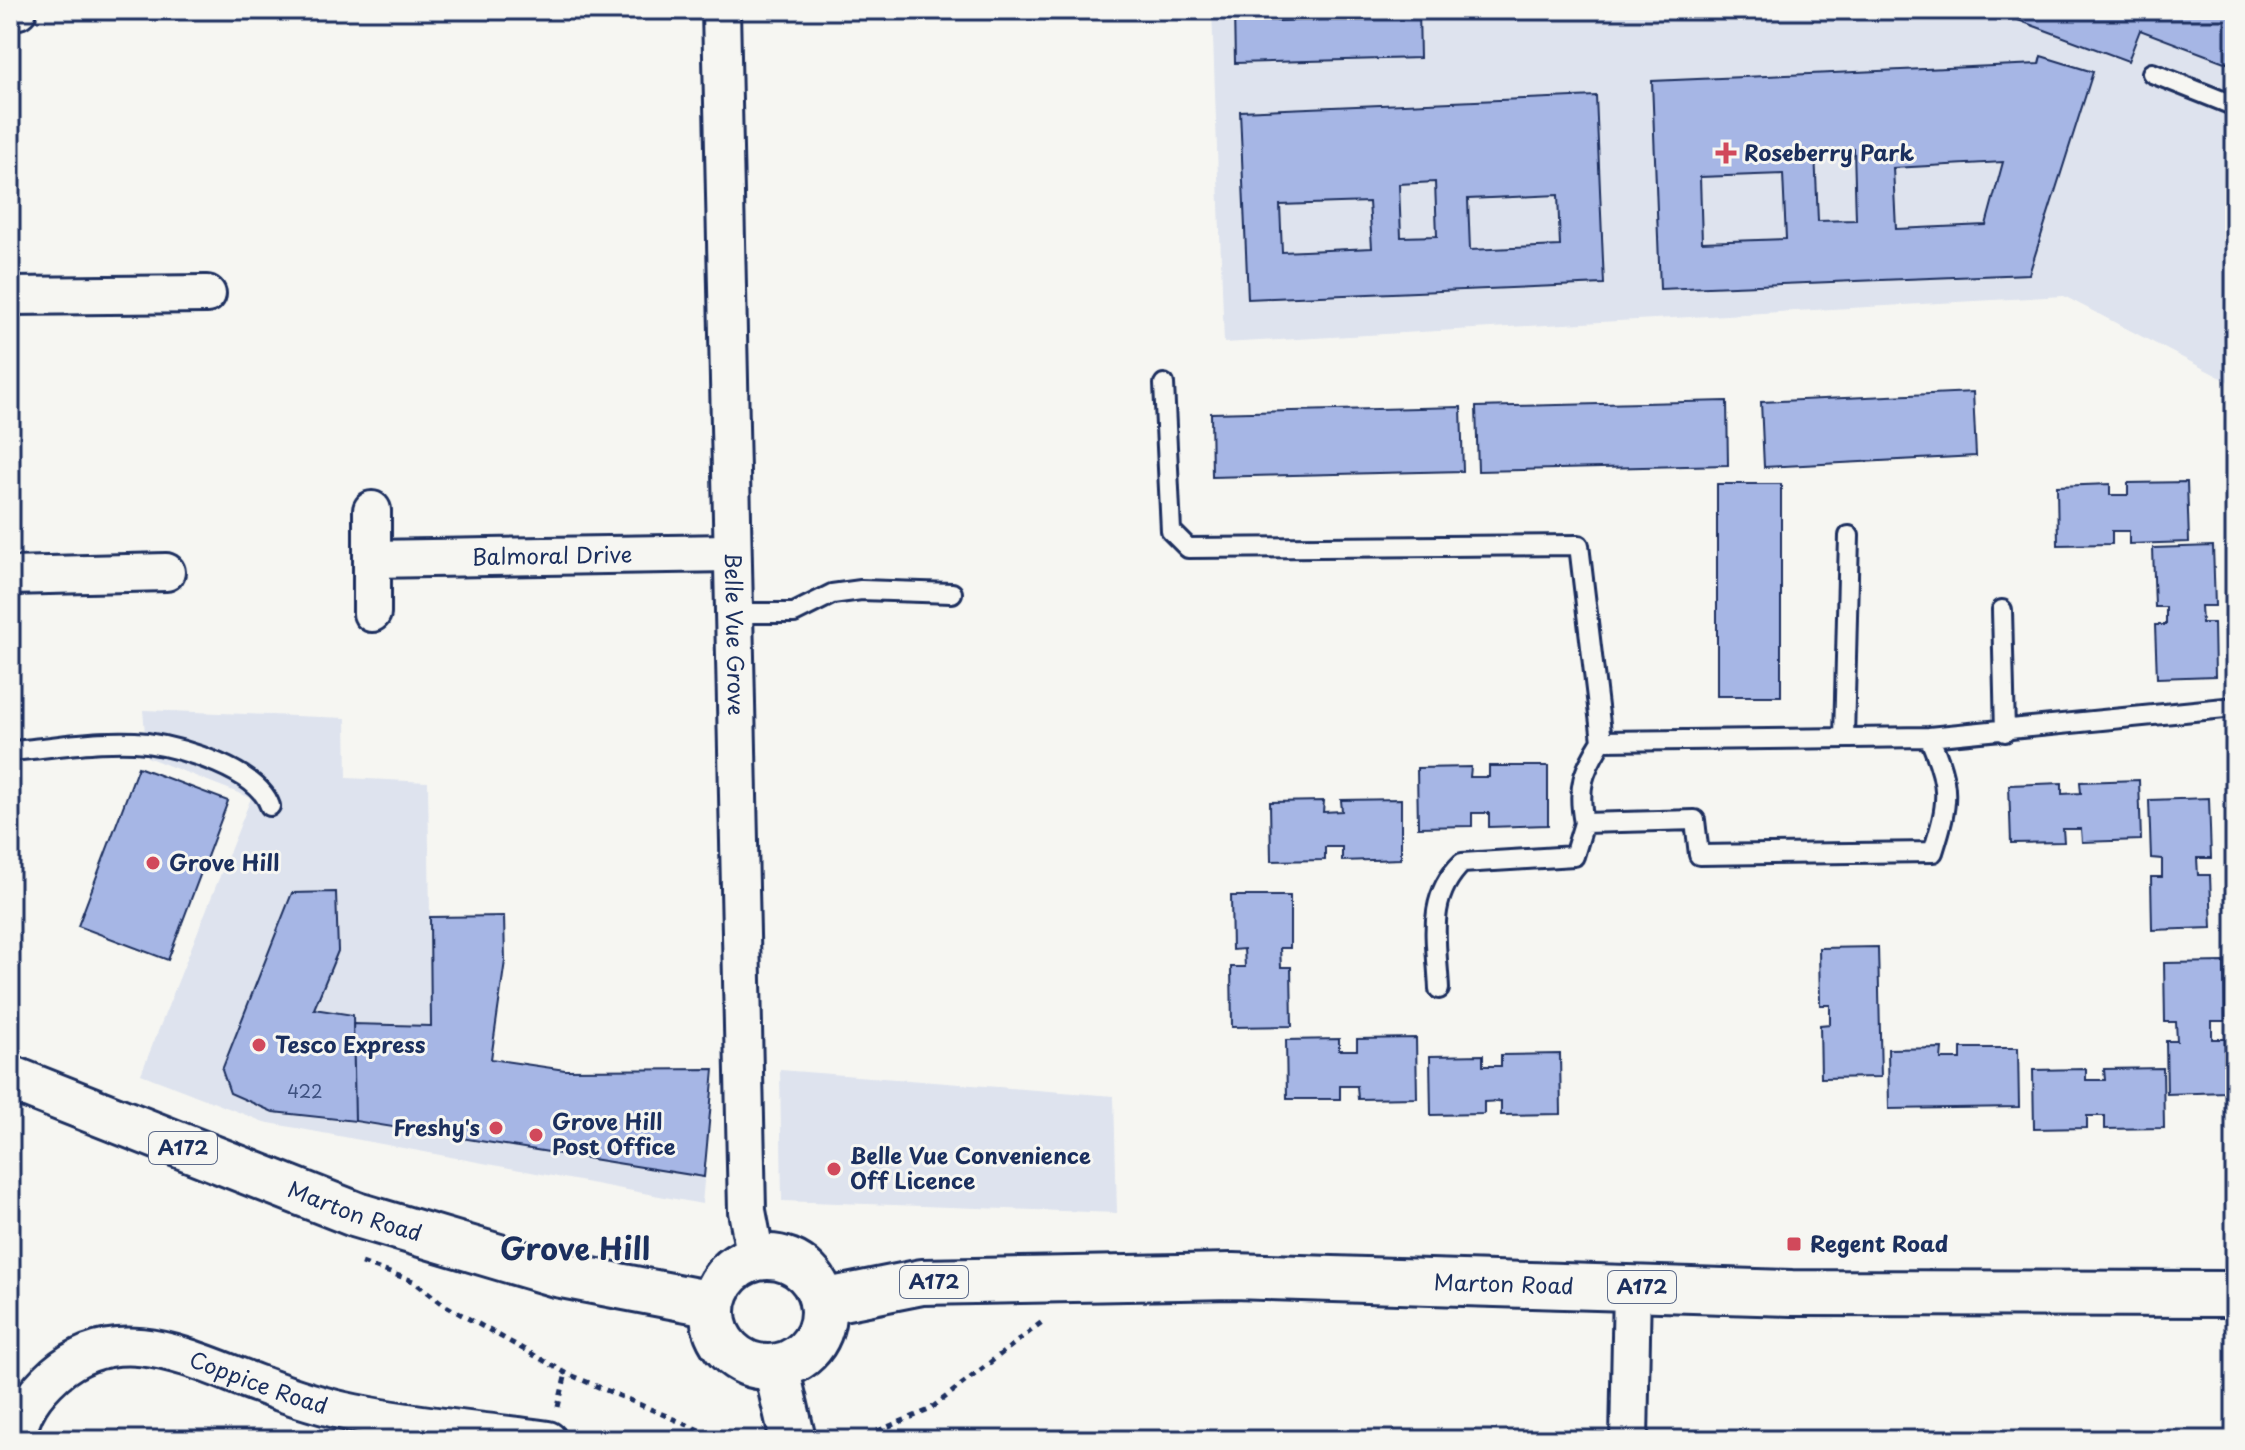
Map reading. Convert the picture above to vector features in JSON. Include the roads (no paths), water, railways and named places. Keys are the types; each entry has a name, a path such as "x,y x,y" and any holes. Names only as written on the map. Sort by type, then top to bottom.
{"main road":[{"name":"Marton Road","path":"10,1078 357,1215 556,1274 713,1304"},
{"path":"756,1258 791,1261 817,1285 822,1302 823,1320 807,1351 776,1367 759,1367 728,1351 713,1321 713,1304 727,1274 756,1258"},
{"name":"Marton Road","path":"822,1302 922,1282 1233,1276 1792,1293 2235,1294"},
{"path":"776,1367 793,1440"}],"street":[{"path":"10,10 18,10"},
{"name":"Belle Vue Grove","path":"721,10 730,553 747,1211 756,1258"},
{"path":"10,296 207,294"},
{"path":"372,510 372,613"},
{"name":"Balmoral Drive","path":"372,559 730,553"},
{"path":"10,576 166,572"},
{"path":"1629,1440 1632,1286"},
{"name":"Coppice Road","path":"17,1440 19,1425 36,1391 66,1364 99,1348 138,1345 174,1352 263,1386 353,1413 548,1440"}],"lane":[{"path":"2152,73 2235,106"},
{"path":"1164,384 1171,531 1188,548 1579,545 1602,741 1583,771 1581,806 1584,823 1574,856 1462,863 1449,876 1435,906 1439,989"},
{"path":"1844,738 1849,536"},
{"path":"732,613 794,613 832,594 861,590 952,593"},
{"path":"2002,610 2005,732"},
{"path":"1602,741 1929,737 2005,732 2235,707"},
{"path":"1584,823 1695,820 1699,855 1933,852 1947,808 1943,768 1929,737"},
{"path":"10,751 147,743 228,767 265,793 270,806"}],"place":[{"name":"Roseberry Park","path":"1726,153"},
{"name":"Grove Hill","path":"153,863"},
{"name":"Tesco Express","path":"259,1045"},
{"name":"Freshy's","path":"496,1128"},
{"name":"Grove Hill Post Office","path":"536,1135"},
{"name":"Belle Vue Convenience Off Licence","path":"834,1169"},
{"name":"Regent Road","path":"1794,1244"}],"district":[{"name":"Grove Hill","path":"575,1250"}]}
